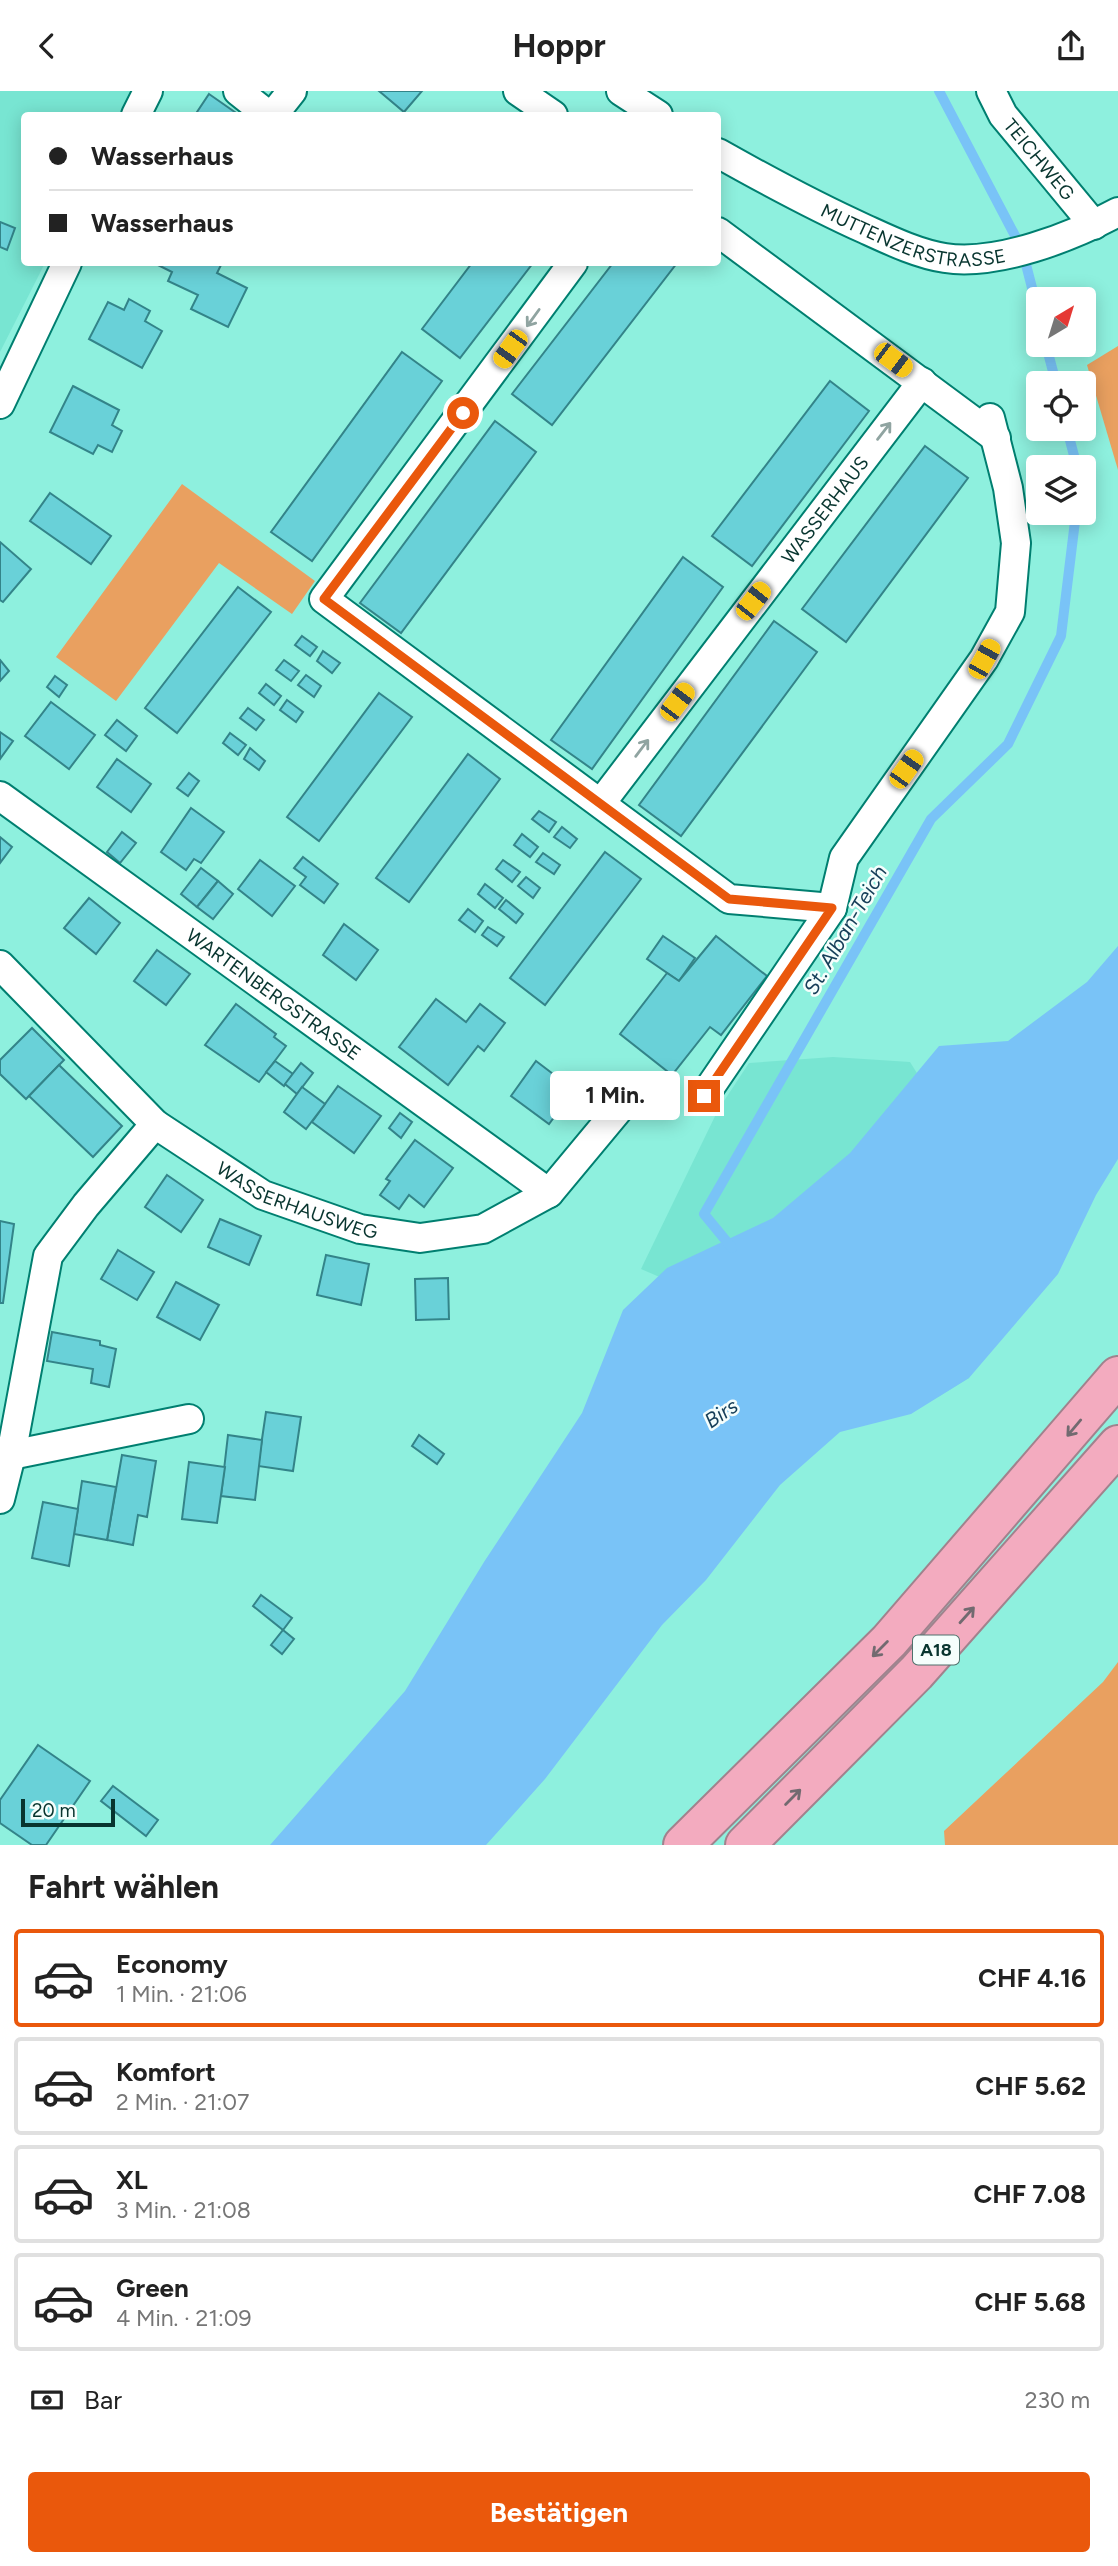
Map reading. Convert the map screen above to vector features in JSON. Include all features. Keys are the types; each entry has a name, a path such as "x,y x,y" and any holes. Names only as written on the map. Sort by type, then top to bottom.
{"highway":[{"name":"A18","path":"683,1845 889,1641 1118,1376"},
{"name":"A18","path":"745,1845 916,1672 1118,1445"}],"street":[{"path":"138,112 148,91"},
{"path":"238,91 267,112"},
{"path":"274,112 292,91"},
{"path":"518,91 549,112"},
{"path":"621,91 653,112"},
{"name":"TEICHWEG","path":"991,91 1003,115 1106,219"},
{"name":"MUTTENZERSTRASSE","path":"721,155 805,202 891,241 945,258 993,258 1055,239 1106,219"},
{"path":"704,1096 832,908 844,858 984,659 1010,612 1016,543 993,428 922,382 721,234"},
{"path":"0,404 66,266"},
{"path":"571,266 324,599 729,899 832,908"},
{"name":"WASSERHAUS","path":"601,803 922,382"},
{"name":"WARTENBERGSTRASSE","path":"0,796 548,1193"},
{"name":"WASSERHAUSWEG","path":"0,965 155,1123 263,1195 360,1229 420,1238 482,1229 548,1193 623,1104"},
{"path":"0,1499 11,1455 48,1256 86,1205 155,1123"},
{"path":"11,1455 188,1419"}],"shaded area":[{"path":"0,91 131,91 120,112 21,112 21,266 43,266 0,352"},
{"path":"1118,346 1118,470 1096,395 1096,371 1089,371 1087,365"},
{"path":"182,484 315,581 292,614 219,563 116,701 56,657"},
{"path":"833,1057 910,1062 959,1140 969,1378 938,1397 641,1269 718,1110 749,1063"},
{"path":"1118,1662 1118,1845 945,1845 944,1831 1103,1682"}],"water":[{"name":"Birs","path":"1118,946 1118,1159 1096,1195 1058,1274 969,1378 911,1414 840,1432 780,1485 706,1580 662,1625 545,1779 486,1845 270,1845 405,1691 484,1562 582,1413 623,1310 667,1268 773,1218 850,1153 939,1046 1008,1041 1087,982"}],"building":[{"path":"379,91 422,91 404,112"},
{"path":"209,94 235,112 197,112"},
{"path":"0,222 15,228 7,250 0,247"},
{"path":"160,266 220,266 217,273 247,288 228,327 191,309 198,295 168,281 172,272"},
{"path":"470,266 531,266 460,358 422,329"},
{"path":"611,266 675,266 552,425 512,394"},
{"path":"129,299 150,311 145,321 162,331 142,368 89,339 108,302 124,310"},
{"path":"402,352 442,381 312,561 271,532"},
{"path":"830,381 869,411 752,566 712,536"},
{"path":"73,386 119,410 112,425 122,431 112,452 98,445 93,454 50,432"},
{"path":"495,421 536,452 401,633 360,603"},
{"path":"925,446 968,478 846,642 802,609"},
{"path":"50,493 111,536 91,564 30,521"},
{"path":"0,542 31,569 3,602 0,600"},
{"path":"683,557 723,587 592,769 551,740"},
{"path":"238,587 271,612 177,733 145,708"},
{"path":"774,621 817,652 681,836 639,805"},
{"path":"302,636 317,647 310,656 295,645"},
{"path":"323,651 340,663 332,673 317,661"},
{"path":"0,660 9,671 0,681"},
{"path":"284,660 299,671 291,681 276,670"},
{"path":"306,675 321,686 314,697 298,685"},
{"path":"55,676 67,685 59,697 47,687"},
{"path":"266,684 281,696 274,705 259,693"},
{"path":"379,693 412,717 319,841 287,817"},
{"path":"287,700 303,712 296,722 280,710"},
{"path":"51,702 95,735 69,769 25,736"},
{"path":"248,708 264,720 256,730 240,718"},
{"path":"117,720 137,736 126,751 105,735"},
{"path":"0,732 13,741 0,759"},
{"path":"230,733 246,745 238,755 223,743"},
{"path":"250,748 265,761 259,770 244,759"},
{"path":"468,754 500,779 409,902 376,878"},
{"path":"117,759 151,784 131,812 97,787"},
{"path":"189,773 199,781 188,796 177,788"},
{"path":"191,808 224,832 201,863 194,859 186,870 161,852"},
{"path":"539,811 556,822 549,832 532,819"},
{"path":"562,827 577,839 570,848 554,837"},
{"path":"122,832 136,843 120,863 107,852"},
{"path":"522,834 538,847 530,857 514,845"},
{"path":"0,837 12,847 0,863"},
{"path":"605,852 641,879 545,1005 510,978"},
{"path":"543,853 560,865 554,874 536,862"},
{"path":"303,857 338,884 324,903 300,885 306,877 294,868"},
{"path":"260,860 295,886 272,916 238,889"},
{"path":"503,860 520,872 512,882 496,869"},
{"path":"201,868 218,881 197,907 181,894"},
{"path":"526,877 540,888 533,898 518,886"},
{"path":"218,881 233,894 213,919 197,907"},
{"path":"485,884 503,898 495,908 478,894"},
{"path":"89,898 120,923 96,954 64,928"},
{"path":"506,900 523,914 516,923 499,909"},
{"path":"468,909 483,921 475,932 459,920"},
{"path":"344,924 378,950 356,980 323,955"},
{"path":"488,927 504,937 497,946 482,935"},
{"path":"663,936 695,958 679,981 647,959"},
{"path":"716,936 767,976 721,1035 710,1027 672,1075 620,1034 667,973 679,981"},
{"path":"157,950 190,974 166,1005 134,981"},
{"path":"436,999 466,1022 480,1004 505,1023 484,1051 478,1046 448,1085 399,1047"},
{"path":"236,1004 276,1034 274,1037 286,1046 259,1082 205,1045"},
{"path":"32,1028 64,1060 26,1099 0,1074 0,1060"},
{"path":"275,1061 293,1074 284,1086 266,1072"},
{"path":"536,1061 574,1090 549,1124 511,1096"},
{"path":"301,1063 313,1073 297,1094 285,1084"},
{"path":"59,1065 122,1126 93,1157 29,1096"},
{"path":"338,1086 381,1116 354,1153 312,1122"},
{"path":"302,1087 325,1104 306,1129 284,1112"},
{"path":"400,1113 412,1122 401,1138 389,1128"},
{"path":"415,1140 453,1168 424,1207 409,1195 399,1209 380,1195 390,1181 386,1179"},
{"path":"167,1175 203,1200 181,1232 145,1207"},
{"path":"220,1219 261,1236 249,1265 208,1247"},
{"path":"0,1221 14,1224 3,1303 0,1303"},
{"path":"118,1250 154,1272 137,1300 101,1279"},
{"path":"326,1255 369,1264 361,1305 317,1295"},
{"path":"448,1278 449,1319 416,1320 415,1279"},
{"path":"176,1282 219,1305 200,1340 157,1317"},
{"path":"52,1332 100,1341 100,1345 116,1349 109,1387 91,1383 93,1369 47,1361"},
{"path":"266,1412 301,1417 293,1471 258,1466"},
{"path":"228,1435 262,1440 255,1500 221,1496"},
{"path":"419,1435 444,1454 437,1464 412,1446"},
{"path":"122,1455 156,1461 147,1517 138,1515 133,1545 107,1540"},
{"path":"189,1462 225,1467 217,1523 182,1519"},
{"path":"82,1481 116,1487 107,1540 74,1534"},
{"path":"43,1502 78,1509 69,1566 32,1558"},
{"path":"261,1595 292,1618 283,1630 253,1606"},
{"path":"283,1630 294,1639 282,1654 271,1645"},
{"path":"38,1745 90,1781 46,1845 32,1845 0,1823 0,1800"},
{"path":"113,1786 158,1820 146,1836 101,1801"}],"waterway":[{"name":"St. Alban-Teich","path":"939,91 1022,249 1032,287"},
{"name":"St. Alban-Teich","path":"1049,357 1053,371"},
{"name":"St. Alban-Teich","path":"1070,441 1074,455"},
{"name":"St. Alban-Teich","path":"732,1248 704,1214 931,819 1008,744 1061,636 1075,525"}],"route":[{"path":"463,413 324,599 729,899 832,908 704,1096"}]}
